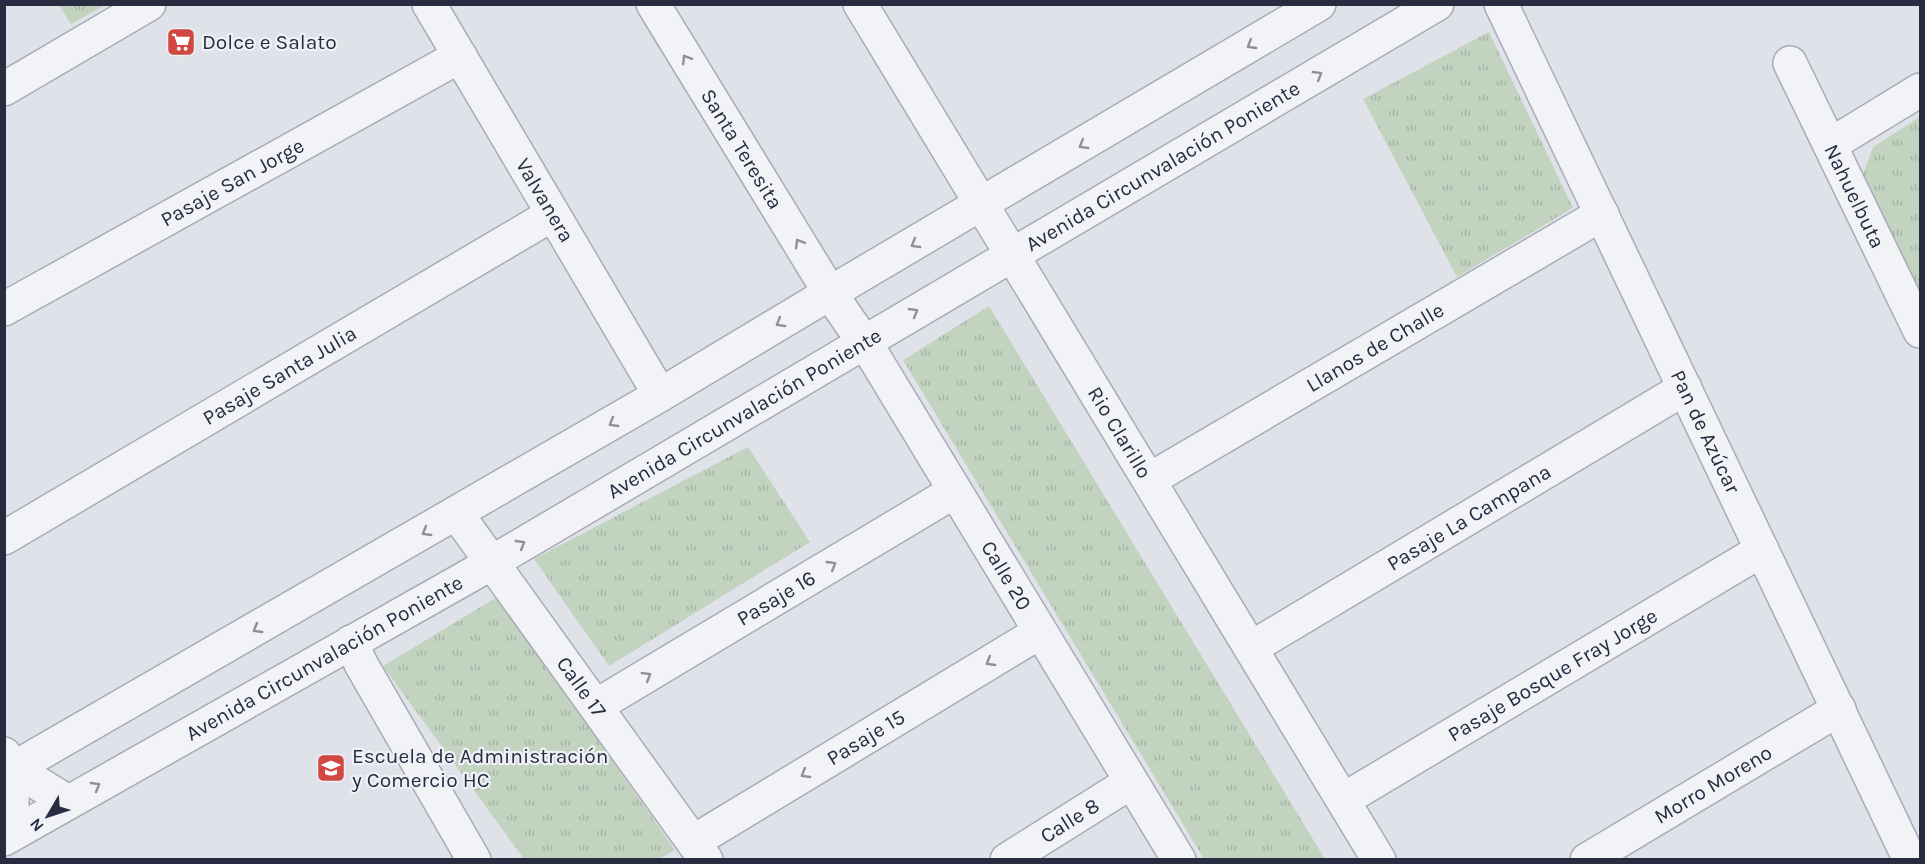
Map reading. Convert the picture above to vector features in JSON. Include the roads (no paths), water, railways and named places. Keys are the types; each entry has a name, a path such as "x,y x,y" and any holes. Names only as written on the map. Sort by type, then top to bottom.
{"street":[{"path":"4,89 149,4"},
{"name":"Valvanera","path":"429,4 660,395"},
{"name":"Santa Teresita","path":"653,4 830,293"},
{"name":"Rio Clarillo","path":"860,4 1379,860"},
{"path":"7,766 457,514 1319,4"},
{"name":"Avenida Circunvalación Poniente","path":"8,837 492,561 1437,4"},
{"name":"Pan de Azúcar","path":"1501,4 1910,860"},
{"name":"Pasaje San Jorge","path":"4,309 460,56"},
{"name":"Nahuelbuta","path":"1790,63 1920,331"},
{"path":"1830,145 1920,90"},
{"name":"Pasaje Santa Julia","path":"4,538 553,214"},
{"name":"Llanos de Challe","path":"1149,480 1602,214"},
{"name":"Calle 20","path":"830,293 864,341 1179,860"},
{"name":"Pasaje La Campana","path":"1251,648 1685,388"},
{"name":"Pasaje 16","path":"596,706 955,491"},
{"name":"Calle 17","path":"457,514 700,851"},
{"name":"Pasaje Bosque Fray Jorge","path":"1343,800 1762,550"},
{"name":"Pasaje 15","path":"700,851 1040,632"},
{"path":"351,642 474,860"},
{"name":"Morro Moreno","path":"1587,860 1839,709"},
{"path":"7,766 57,808"},
{"path":"7,766 8,837"},
{"name":"Calle 8","path":"1007,860 1131,782"}],"place":[{"name":"Dolce e Salato","path":"181,42"},
{"name":"Escuela de Administración y Comercio HC","path":"331,768"}]}
